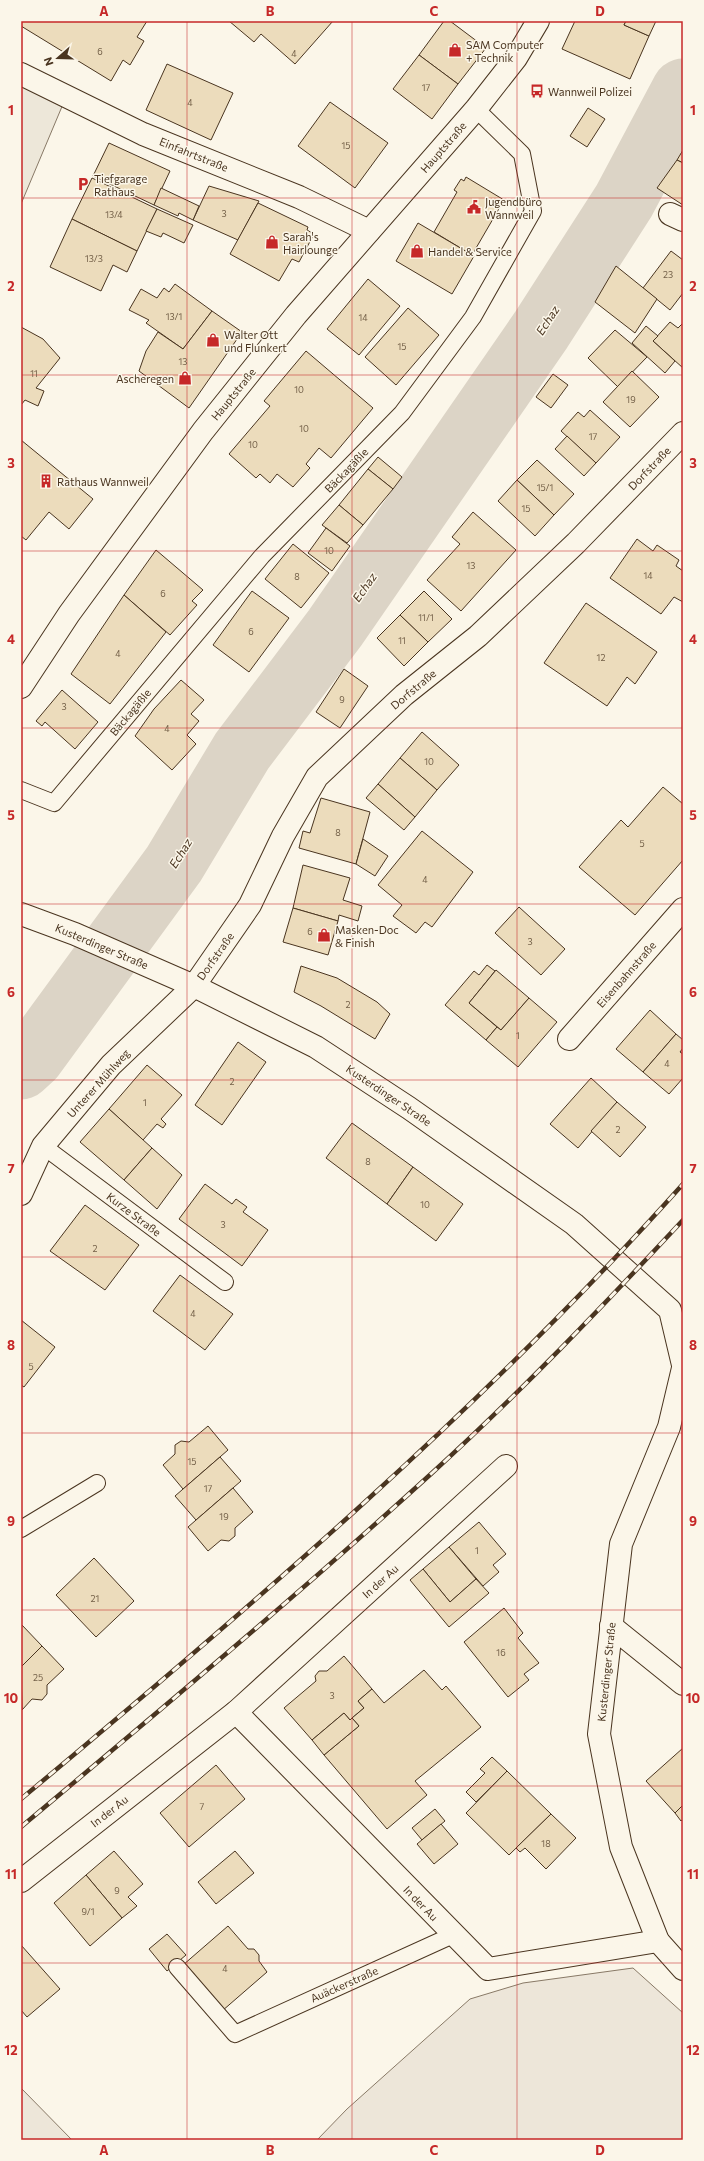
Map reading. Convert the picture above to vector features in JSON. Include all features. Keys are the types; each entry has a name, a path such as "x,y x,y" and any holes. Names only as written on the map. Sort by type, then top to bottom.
{"street":[{"name":"Hauptstraße","path":"21,687 69,614 202,431 296,315 476,109 516,58 538,21"},
{"name":"Einfahrtstraße","path":"21,74 143,134 299,197 369,231"},
{"name":"Dorfstraße","path":"194,986 250,905 283,836 317,777 404,695 484,630 576,543 683,433"},
{"name":"Eisenbahnstraße","path":"569,1038 683,909"},
{"name":"Kusterdinger Straße","path":"21,914 75,934 194,986 316,1047 409,1108 574,1224 670,1310 683,1367 669,1427 621,1544 599,1734 621,1847 658,1940 683,1970"},
{"name":"Unterer Mühlweg","path":"21,1194 43,1146 111,1066 194,986"},
{"name":"In der Au","path":"21,1881 236,1712 506,1466"},
{"path":"611,1626 683,1684"},
{"name":"In der Au","path":"236,1712 488,1969 658,1940"}],"lane":[{"name":"Bäckagäßle","path":"21,790 54,803 262,556 402,413 473,317 533,211 522,154 476,109"},
{"name":"Kurze Straße","path":"43,1146 225,1282"},
{"path":"21,1529 97,1483"},
{"name":"Auäckerstraße","path":"177,1967 235,2034 453,1935"}],"shaded area":[{"path":"21,74 66,97 21,204"},
{"path":"633,1968 683,2013 683,2140 317,2140 347,2109 470,1999 523,1983"},
{"path":"21,2088 72,2140 21,2140"}],"building":[{"path":"21,21 147,21 137,37 144,41 130,65 123,60 111,81 21,26"},
{"path":"229,21 333,21 295,64 261,34 254,42"},
{"path":"444,21 450,21 486,48 458,84 419,55"},
{"path":"575,21 626,21 624,25 649,36 630,79 562,49"},
{"path":"626,21 656,21 649,36 624,25"},
{"path":"419,55 458,84 432,119 393,89"},
{"path":"167,64 233,93 211,140 146,110"},
{"path":"330,102 388,143 355,188 298,146"},
{"path":"588,108 605,119 587,147 570,136"},
{"path":"109,143 170,171 154,205 93,176"},
{"path":"683,150 683,163 677,160"},
{"path":"677,160 683,163 683,205 657,188"},
{"path":"466,177 504,200 472,255 434,232 457,192 454,190 461,179 464,181"},
{"path":"92,178 157,209 137,251 72,219"},
{"path":"209,186 259,201 238,240 193,220"},
{"path":"161,188 199,206 193,220 179,213 178,216 154,205"},
{"path":"258,203 308,227 307,230 314,234 299,262 292,259 279,281 230,254"},
{"path":"157,209 193,225 184,243 163,233 161,237 146,231"},
{"path":"72,219 137,251 127,272 113,265 101,291 50,267"},
{"path":"418,223 474,256 452,294 396,261"},
{"path":"671,251 683,260 683,293 670,310 643,288"},
{"path":"616,266 657,299 635,333 595,302"},
{"path":"368,279 400,306 359,355 327,329"},
{"path":"175,284 212,311 183,349 146,323 149,320 129,310 141,289 157,298 164,288 169,292"},
{"path":"408,308 439,335 396,385 365,357"},
{"path":"212,311 242,332 189,408 139,371 146,351 158,332 183,349"},
{"path":"670,322 678,328 683,323 683,368 653,341"},
{"path":"646,326 658,336 653,341 675,361 665,373 632,343"},
{"path":"21,327 43,339 60,358 36,388 44,391 38,406 25,400 21,405"},
{"path":"615,330 647,357 618,387 588,358"},
{"path":"306,351 373,408 331,458 319,448 306,464 310,468 293,487 277,474 270,483 260,474 256,478 229,454 270,406 264,401"},
{"path":"632,371 659,397 630,427 603,402"},
{"path":"553,374 568,385 551,408 536,397"},
{"path":"590,410 620,437 596,463 561,431 578,412 584,417"},
{"path":"567,436 596,463 584,476 555,449"},
{"name":"Rathaus Wannweil","path":"21,440 93,499 69,529 49,512 26,540 21,536"},
{"path":"378,457 402,477 393,489 368,469"},
{"path":"537,460 574,494 554,515 517,480"},
{"path":"368,469 393,489 363,525 339,505"},
{"path":"517,480 554,515 535,536 498,501"},
{"path":"339,505 363,525 347,543 322,525"},
{"path":"473,512 516,550 461,611 427,580 460,544 452,537"},
{"path":"326,528 350,546 332,571 308,553"},
{"path":"637,539 653,551 657,545 679,560 676,566 683,571 683,602 674,597 661,614 610,578"},
{"path":"293,544 329,573 301,608 265,579"},
{"path":"156,550 203,590 192,601 197,605 170,635 124,595"},
{"path":"252,591 289,618 249,672 213,645"},
{"path":"424,591 452,619 428,642 400,615"},
{"path":"124,595 166,632 110,704 71,674"},
{"path":"586,603 657,652 635,684 627,677 607,706 544,663"},
{"path":"400,615 428,642 404,666 377,638"},
{"path":"344,669 368,686 340,728 316,712"},
{"path":"181,680 204,700 191,714 199,721 187,735 196,744 172,770 135,736 154,709"},
{"path":"62,690 98,722 75,749 45,722 42,726 36,721"},
{"path":"422,732 459,765 437,790 400,758"},
{"path":"400,758 437,790 415,817 378,784"},
{"path":"378,784 415,817 404,830 366,798"},
{"path":"663,787 683,804 683,860 635,915 579,867 621,820 628,827"},
{"path":"321,798 370,812 356,864 299,848 303,831 310,833"},
{"path":"422,831 473,872 432,927 425,922 416,933 393,916 402,905 378,885"},
{"path":"363,839 388,856 375,876 356,864"},
{"path":"303,865 350,878 343,900 362,906 358,921 339,915 338,921 293,908"},
{"path":"519,907 565,949 541,975 495,933"},
{"path":"293,908 338,921 328,955 283,942"},
{"path":"487,965 495,971 469,1003 497,1027 486,1040 445,1005 474,971 479,975"},
{"path":"301,966 337,978 377,1002 390,1014 375,1039 321,1006 294,992"},
{"path":"496,970 529,998 501,1030 469,1003"},
{"path":"529,998 557,1022 518,1067 486,1040 497,1027 501,1030"},
{"path":"650,1010 676,1034 643,1072 616,1049"},
{"path":"676,1034 683,1040 683,1048 680,1052 683,1054 683,1078 669,1094 643,1072"},
{"path":"238,1042 266,1062 222,1125 195,1105"},
{"path":"147,1065 182,1095 161,1119 166,1124 163,1128 157,1124 143,1140 109,1109"},
{"path":"591,1078 617,1102 578,1148 550,1124"},
{"path":"617,1102 646,1127 620,1157 591,1131"},
{"path":"109,1109 152,1148 124,1180 80,1142"},
{"path":"352,1123 413,1167 387,1204 326,1158"},
{"path":"152,1148 182,1175 157,1209 124,1180"},
{"path":"413,1167 463,1204 436,1241 387,1204"},
{"path":"205,1184 232,1204 236,1199 247,1207 243,1212 268,1230 242,1266 179,1219"},
{"path":"85,1205 139,1245 105,1290 50,1251"},
{"path":"180,1275 233,1314 205,1350 153,1311"},
{"path":"21,1320 55,1347 24,1387 21,1385"},
{"path":"208,1426 228,1450 183,1489 163,1465 175,1454 175,1445 181,1441 189,1442"},
{"path":"220,1457 241,1481 196,1520 175,1496"},
{"path":"233,1488 253,1512 235,1528 235,1536 229,1541 221,1540 208,1551 188,1527"},
{"path":"479,1522 506,1554 493,1565 499,1572 483,1586 449,1547"},
{"path":"449,1547 476,1579 450,1602 423,1569"},
{"path":"94,1558 134,1601 96,1637 56,1595"},
{"path":"423,1569 450,1602 476,1579 489,1593 449,1627 410,1580"},
{"path":"504,1608 523,1633 518,1638 539,1663 524,1674 529,1680 508,1697 464,1642"},
{"path":"21,1624 42,1646 21,1667"},
{"path":"42,1646 64,1669 47,1685 47,1694 42,1700 32,1699 22,1710 21,1667"},
{"path":"344,1656 372,1689 358,1701 364,1708 350,1720 344,1713 312,1740 284,1708 316,1681 315,1676 319,1671 327,1671"},
{"path":"424,1670 442,1690 446,1686 481,1727 415,1781 427,1795 387,1829 324,1755 359,1726 352,1718 364,1708 358,1701 372,1689 384,1703"},
{"path":"344,1713 350,1720 352,1718 359,1726 324,1755 312,1740"},
{"path":"683,1748 683,1805 675,1813 646,1781"},
{"path":"492,1757 507,1771 476,1802 466,1792 485,1773 480,1769"},
{"path":"216,1765 245,1799 189,1847 160,1813"},
{"path":"507,1771 551,1814 509,1855 466,1813"},
{"path":"683,1805 683,1819 681,1821 675,1813"},
{"path":"435,1809 445,1821 422,1840 412,1828"},
{"path":"551,1814 576,1838 546,1869 525,1848 520,1852 516,1848"},
{"path":"441,1824 458,1844 434,1864 417,1844"},
{"path":"114,1851 143,1884 128,1897 137,1906 122,1918 86,1875"},
{"path":"235,1851 254,1873 216,1904 198,1882"},
{"path":"86,1875 122,1918 90,1946 54,1903"},
{"path":"228,1926 248,1949 254,1949 259,1955 259,1961 267,1972 222,2011 183,1965"},
{"path":"167,1934 186,1955 167,1971 149,1949"},
{"path":"21,1945 60,1989 27,2017 21,2010"}],"waterway":[{"name":"Echaz","path":"21,1068 33,1057 174,864 242,751 335,628 541,330 624,201 683,90"}],"railway":[{"path":"21,1799 279,1579 446,1427 527,1348 606,1267 683,1184"},
{"path":"21,1827 279,1608 465,1443 560,1349 683,1220"}],"place":[{"name":"SAM Computer + Technik","path":"455,50"},
{"name":"Wannweil Polizei","path":"537,91"},
{"name":"Tiefgarage Rathaus","path":"83,184"},
{"name":"Jugendbüro Wannweil","path":"474,207"},
{"name":"Sarah's Hairlounge","path":"272,242"},
{"name":"Handel & Service","path":"417,251"},
{"name":"Walter Ott und Flunkert","path":"213,340"},
{"name":"Ascheregen","path":"185,378"},
{"name":"Rathaus Wannweil","path":"46,481"},
{"name":"Masken-Doc & Finish","path":"324,935"}]}
